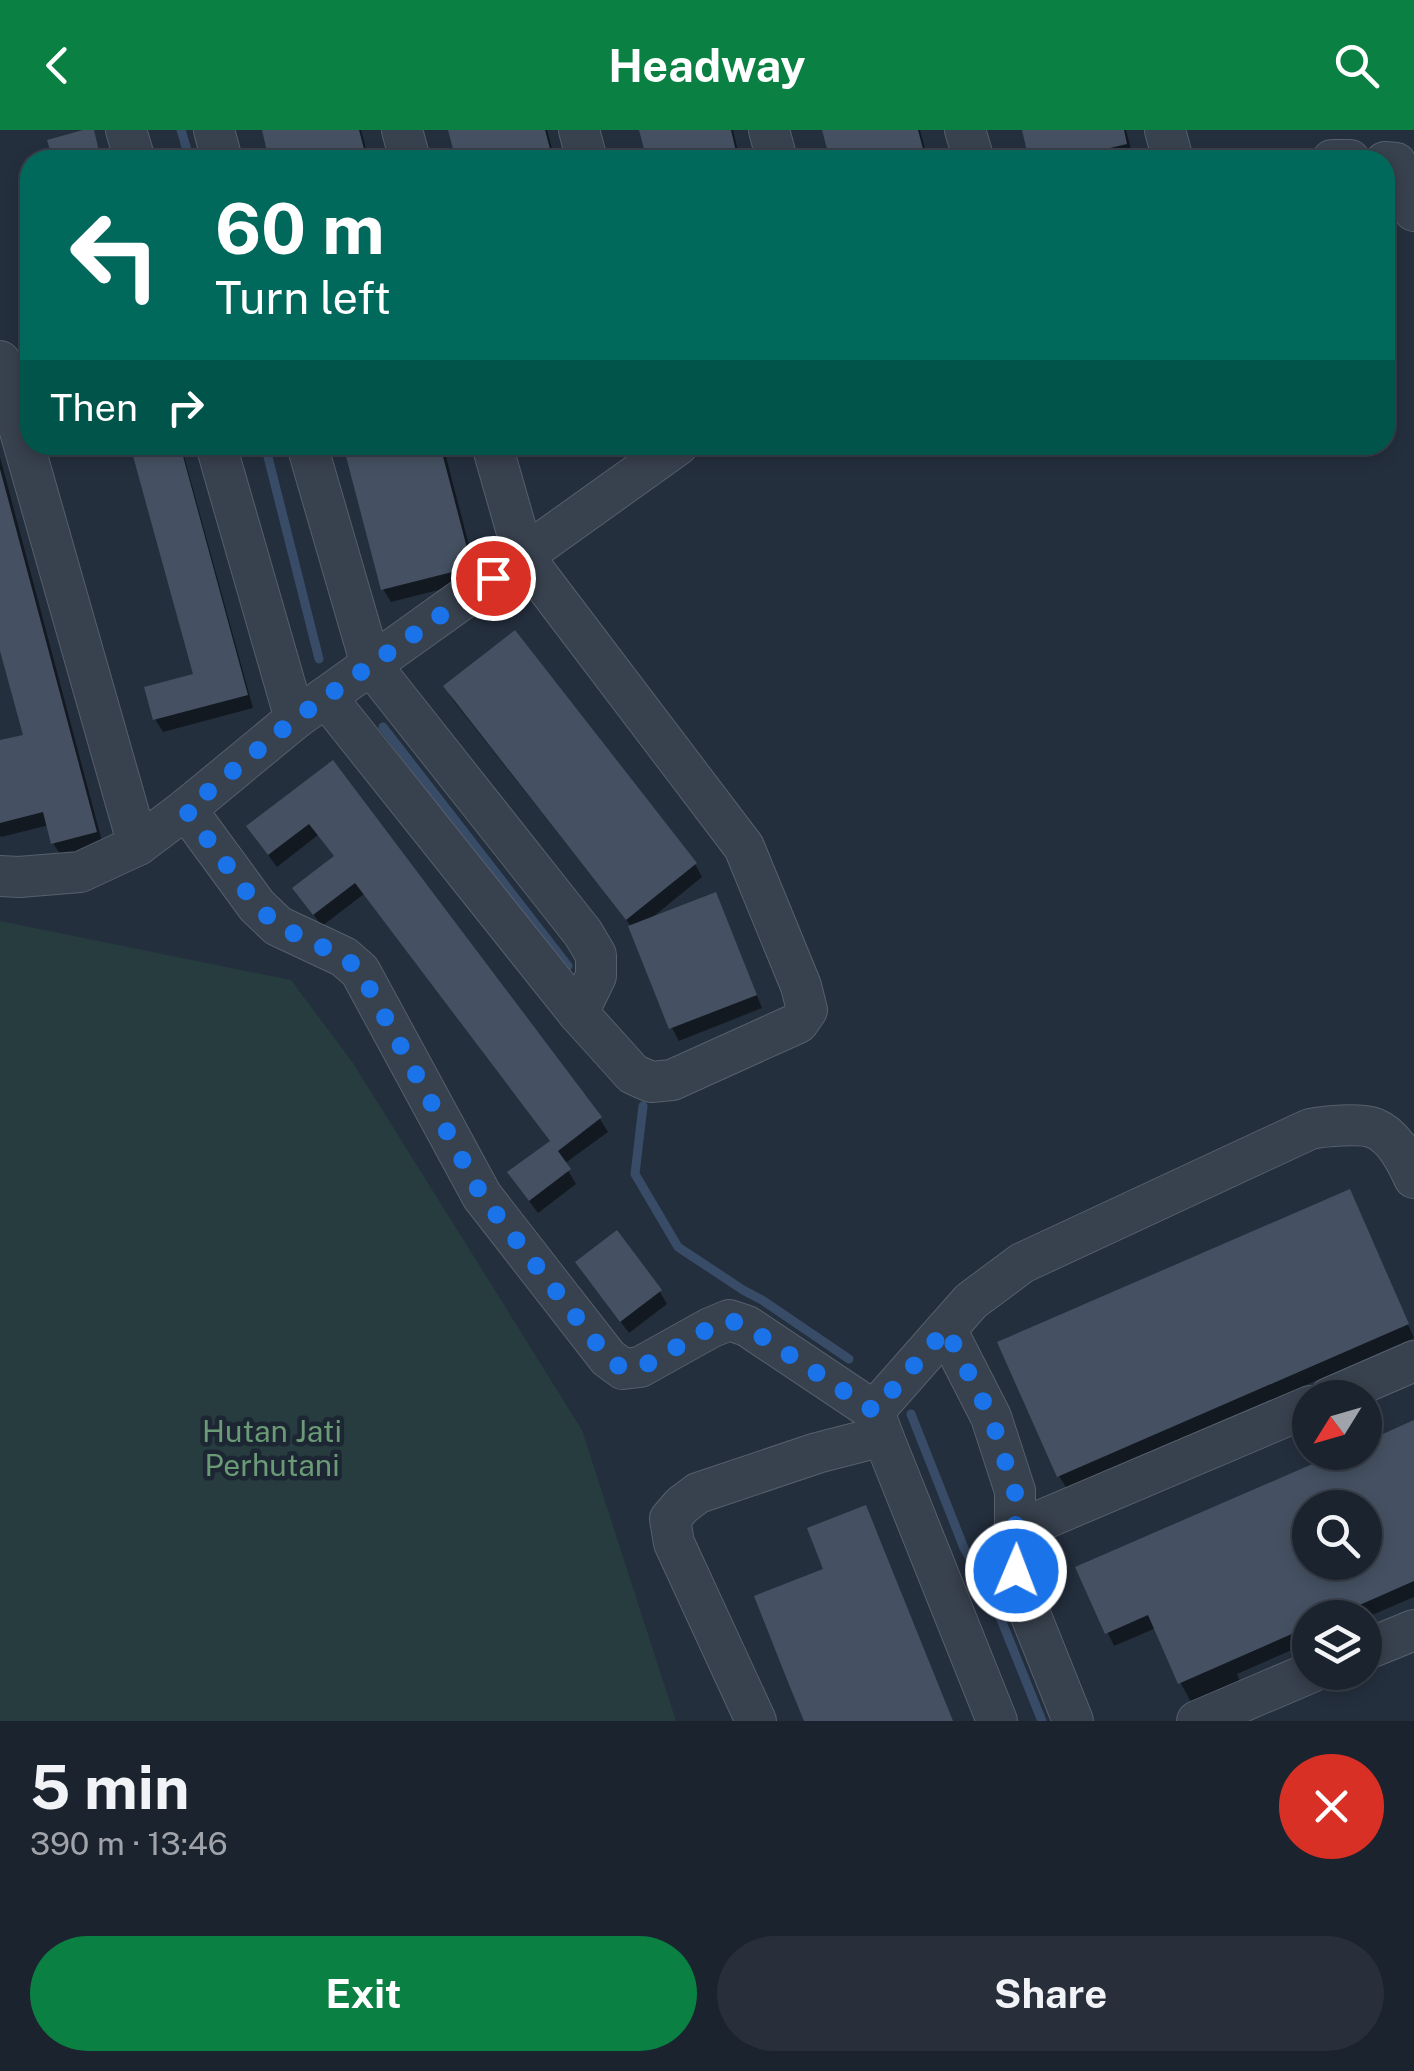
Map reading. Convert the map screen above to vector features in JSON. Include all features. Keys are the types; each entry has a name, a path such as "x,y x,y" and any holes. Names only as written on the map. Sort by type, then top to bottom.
{"street":[{"path":"1395,164 1414,211"},
{"path":"0,361 20,431"},
{"path":"27,455 138,845"},
{"path":"220,455 310,708 634,1074 651,1082 672,1080 798,1023 807,1010 801,986 744,847 524,556 495,455"},
{"path":"309,455 371,664 583,933 596,955 596,976 578,1013"},
{"path":"0,876 80,872 138,845 310,708 659,455"},
{"path":"186,810 257,906 278,926 344,957 360,971 482,1196 608,1358 623,1369 640,1368 729,1320 746,1326 879,1424 997,1721"},
{"path":"756,1721 674,1543 670,1519 682,1504 698,1493 817,1453 879,1424 970,1301 1022,1263 1310,1129 1374,1128 1396,1144 1414,1178"},
{"path":"946,1329 991,1417 1015,1492 1016,1571 1072,1721"},
{"path":"1372,1380 1414,1362"},
{"path":"1016,1531 1292,1414"},
{"path":"1382,1643 1414,1630"},
{"path":"1197,1721 1292,1681"}],"green space":[{"name":"Hutan Jati Perhutani","path":"0,921 291,980 353,1063 582,1430 676,1721 0,1721"}],"building":[{"path":"94,130 99,150 50,150 47,140"},
{"path":"262,130 359,130 364,150 267,150"},
{"path":"448,130 545,130 550,150 453,150"},
{"path":"639,130 731,130 736,150 644,150"},
{"path":"822,130 918,130 923,150 827,150"},
{"path":"1022,130 1124,130 1127,144 1102,150 1027,150"},
{"path":"133,455 183,455 248,695 153,720 144,687 193,674"},
{"path":"346,455 443,455 472,567 381,590"},
{"path":"0,469 97,832 51,844 43,812 0,823 0,740 23,735 0,651"},
{"path":"515,630 697,863 626,920 443,686"},
{"path":"333,760 602,1117 558,1151 571,1169 529,1201 507,1172 550,1141 355,883 313,915 292,888 334,856 309,824 268,855 246,826"},
{"path":"716,892 757,995 669,1029 628,926"},
{"path":"1350,1189 1409,1324 1057,1477 997,1342"},
{"path":"617,1230 662,1290 620,1322 575,1262"},
{"path":"1414,1420 1414,1581 1371,1600 1292,1600 1292,1634 1178,1684 1148,1615 1105,1634 1075,1567 1299,1470 1382,1470 1382,1434"},
{"path":"866,1505 953,1721 804,1721 788,1682 754,1596 823,1569 807,1528"}],"waterway":[{"path":"181,130 187,150"},
{"path":"268,455 319,659"},
{"path":"383,727 568,966"},
{"path":"643,1106 635,1174 678,1247 849,1359"},
{"path":"911,1414 964,1548 992,1597 1042,1721"}],"route":[{"path":"493,578 295,719 186,810 257,906 278,926 344,957 360,971 482,1196 608,1358 623,1369 640,1368 729,1320 746,1326 874,1411 946,1329 991,1417 1015,1492 1016,1571"}]}
